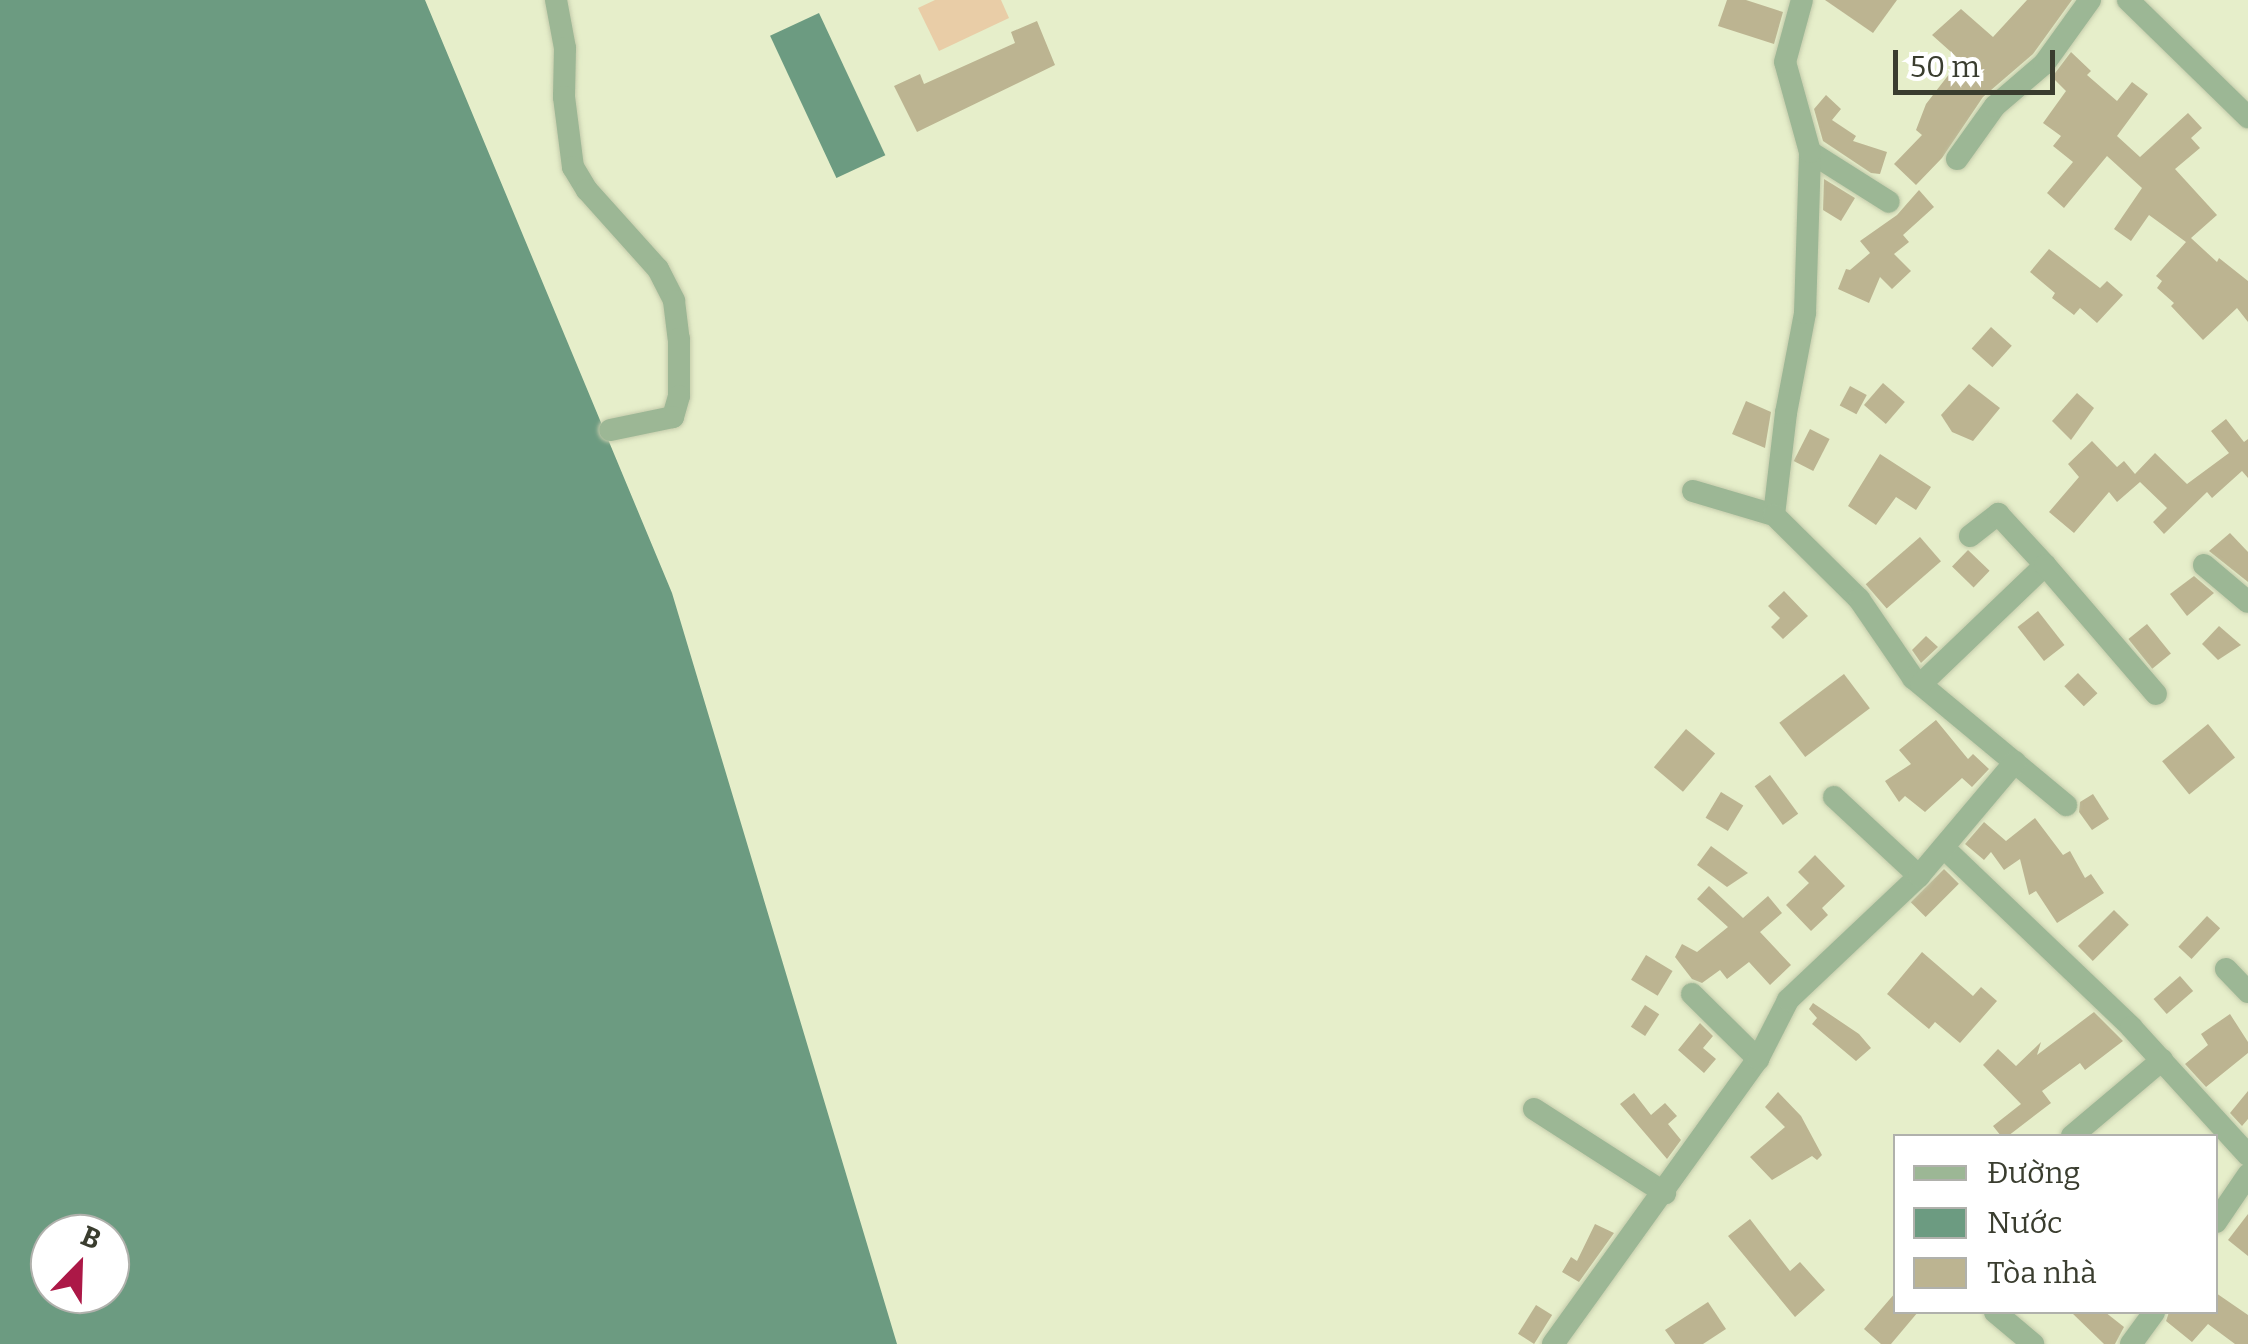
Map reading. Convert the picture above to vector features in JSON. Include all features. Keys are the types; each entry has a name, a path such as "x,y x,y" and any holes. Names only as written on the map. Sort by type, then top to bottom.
{"street":[{"path":"556,0 565,48 564,97 573,167 587,190 658,269 674,301 679,339 680,396 674,417 610,430"},
{"path":"1774,515 1786,413 1805,313 1810,152 1785,62 1802,0"},
{"path":"1957,159 1995,106 2044,64 2090,0"},
{"path":"2128,0 2248,118"},
{"path":"1810,152 1889,202"},
{"path":"1693,491 1774,515 1859,599 1920,684 2066,805"},
{"path":"1970,536 1998,514 2156,694"},
{"path":"1920,684 2045,565"},
{"path":"2204,566 2248,602"},
{"path":"1553,1344 1758,1059 1788,1000 1919,876 2015,762"},
{"path":"1834,797 1919,876"},
{"path":"1944,848 2162,1060 2248,1156"},
{"path":"2226,970 2248,992"},
{"path":"1692,994 1758,1059"},
{"path":"2074,1134 2162,1060"},
{"path":"1534,1110 1665,1192"},
{"path":"2218,1219 2248,1175"},
{"path":"1997,1314 2032,1344"},
{"path":"2131,1344 2153,1314"}],"shaded area":[{"path":"935,0 1001,0 1009,18 939,51 918,8"}],"water":[{"path":"0,0 425,0 672,593 897,1344 0,1344"},
{"path":"819,13 885,155 836,178 770,36"}],"building":[{"path":"1727,0 1746,0 1783,12 1774,44 1718,26"},
{"path":"1825,0 1897,0 1873,33"},
{"path":"2027,0 2072,0 2033,54 1983,97 1942,158 1916,185 1894,164 1922,135 1916,130 1926,104 1960,60 1932,35 1961,9 1993,37"},
{"path":"1037,21 1055,65 917,132 894,86 920,74 924,84 1015,43 1011,32"},
{"path":"2071,52 2091,71 2087,75 2117,101 2132,82 2148,94 2117,136 2140,157 2188,113 2202,128 2191,138 2200,148 2175,169 2217,215 2191,238 2217,262 2219,258 2248,281 2248,322 2237,308 2203,340 2171,306 2174,303 2157,288 2162,281 2156,276 2186,242 2149,215 2131,241 2114,229 2142,188 2107,156 2064,208 2047,193 2073,162 2053,146 2061,136 2043,123 2066,91 2052,77"},
{"path":"1826,95 1841,109 1832,120 1856,136 1853,141 1887,152 1880,174 1871,173 1823,141 1814,109"},
{"path":"1824,179 1855,198 1841,221 1823,210"},
{"path":"1919,190 1934,207 1903,235 1909,242 1894,254 1911,271 1892,289 1880,277 1869,303 1838,289 1846,269 1850,270 1870,253 1860,241 1897,215"},
{"path":"2049,249 2100,288 2107,281 2123,295 2097,323 2080,308 2074,315 2052,298 2055,293 2030,272"},
{"path":"1991,327 2012,346 1992,367 1972,349"},
{"path":"1883,383 1905,402 1886,424 1864,405"},
{"path":"1969,384 2000,408 1973,441 1952,432 1941,415"},
{"path":"1850,386 1867,395 1856,414 1840,405"},
{"path":"2077,393 2094,408 2071,440 2052,421"},
{"path":"1746,401 1771,412 1765,448 1732,434"},
{"path":"2226,419 2244,442 2248,439 2248,478 2242,471 2212,498 2207,492 2164,534 2153,522 2167,508 2140,482 2117,502 2109,492 2074,533 2049,512 2079,477 2068,464 2092,441 2117,467 2124,461 2135,474 2155,453 2187,484 2229,453 2211,431"},
{"path":"1810,429 1830,439 1813,471 1794,461"},
{"path":"1880,454 1931,487 1916,510 1896,497 1876,525 1848,506"},
{"path":"2230,533 2248,552 2248,582 2209,551"},
{"path":"1920,537 1941,561 1887,608 1866,584"},
{"path":"1968,550 1990,571 1974,587 1952,567"},
{"path":"2194,576 2214,593 2187,616 2170,594"},
{"path":"1784,591 1808,616 1783,639 1771,627 1780,618 1768,606"},
{"path":"2038,611 2064,645 2044,661 2018,627"},
{"path":"2147,624 2171,654 2152,669 2128,639"},
{"path":"2219,626 2241,645 2218,660 2202,644"},
{"path":"1926,636 1938,647 1921,663 1912,650"},
{"path":"2078,673 2097,693 2084,706 2064,686"},
{"path":"1844,674 1870,708 1805,757 1779,723"},
{"path":"1936,720 1968,759 1973,754 1989,769 1972,787 1962,778 1925,812 1905,796 1899,802 1885,781 1911,764 1899,750"},
{"path":"2208,724 2235,757 2189,795 2162,761"},
{"path":"1686,729 1715,753 1683,792 1654,767"},
{"path":"1770,775 1798,814 1783,825 1755,786"},
{"path":"1721,792 1743,805 1728,831 1706,818"},
{"path":"2093,794 2109,819 2092,830 2079,812 2080,802"},
{"path":"2035,818 2063,855 2070,851 2085,878 2091,874 2104,893 2057,923 2036,891 2029,895 2020,859 2004,870 1991,852 1984,860 1965,844 1984,822 2006,841"},
{"path":"1711,846 1748,873 1727,887 1697,865"},
{"path":"1815,855 1845,886 1822,908 1828,915 1811,931 1786,905 1809,883 1798,872"},
{"path":"1944,869 1959,884 1926,917 1911,902"},
{"path":"1709,886 1743,918 1768,896 1782,913 1760,932 1791,965 1770,985 1749,962 1727,979 1720,970 1702,983 1692,979 1675,957 1682,944 1697,952 1728,927 1697,899"},
{"path":"2114,910 2129,925 2093,961 2078,946"},
{"path":"2207,916 2220,928 2192,959 2178,947"},
{"path":"1922,952 1973,996 1981,987 1997,1001 1960,1043 1935,1022 1929,1029 1887,994"},
{"path":"1646,955 1673,971 1658,996 1631,980"},
{"path":"2180,976 2193,991 2167,1014 2154,999"},
{"path":"1813,1003 1859,1034 1871,1048 1856,1061 1812,1024 1817,1018 1809,1009"},
{"path":"1645,1005 1659,1014 1645,1036 1631,1027"},
{"path":"2094,1012 2123,1041 2085,1070 2080,1063 2042,1091 2051,1103 2011,1134 1999,1134 1993,1126 2021,1104 1983,1065 1998,1049 2016,1066 2041,1042 2037,1055"},
{"path":"2230,1014 2248,1042 2248,1053 2206,1087 2185,1064 2208,1045 2201,1034"},
{"path":"1700,1023 1713,1036 1703,1048 1716,1059 1704,1073 1678,1050"},
{"path":"2248,1091 2248,1119 2242,1126 2230,1113"},
{"path":"1778,1092 1801,1116 1822,1155 1817,1160 1812,1156 1772,1180 1750,1157 1785,1127 1765,1107"},
{"path":"1634,1093 1651,1115 1665,1103 1677,1116 1668,1124 1681,1140 1667,1159 1620,1104"},
{"path":"2248,1214 2248,1256 2228,1240"},
{"path":"1750,1219 1790,1271 1800,1262 1825,1290 1795,1317 1728,1236"},
{"path":"1595,1224 1614,1233 1579,1282 1562,1272 1571,1257 1577,1261"},
{"path":"2218,1294 2248,1315 2248,1344 2235,1344 2208,1324 2192,1342 2166,1321 2168,1314 2218,1314"},
{"path":"1893,1295 1893,1314 1916,1314 1891,1344 1881,1344 1864,1329"},
{"path":"1708,1302 1726,1329 1703,1344 1675,1344 1665,1330"},
{"path":"1536,1305 1552,1315 1534,1344 1518,1334"},
{"path":"2073,1314 2108,1314 2124,1327 2115,1344 2104,1344"}]}
